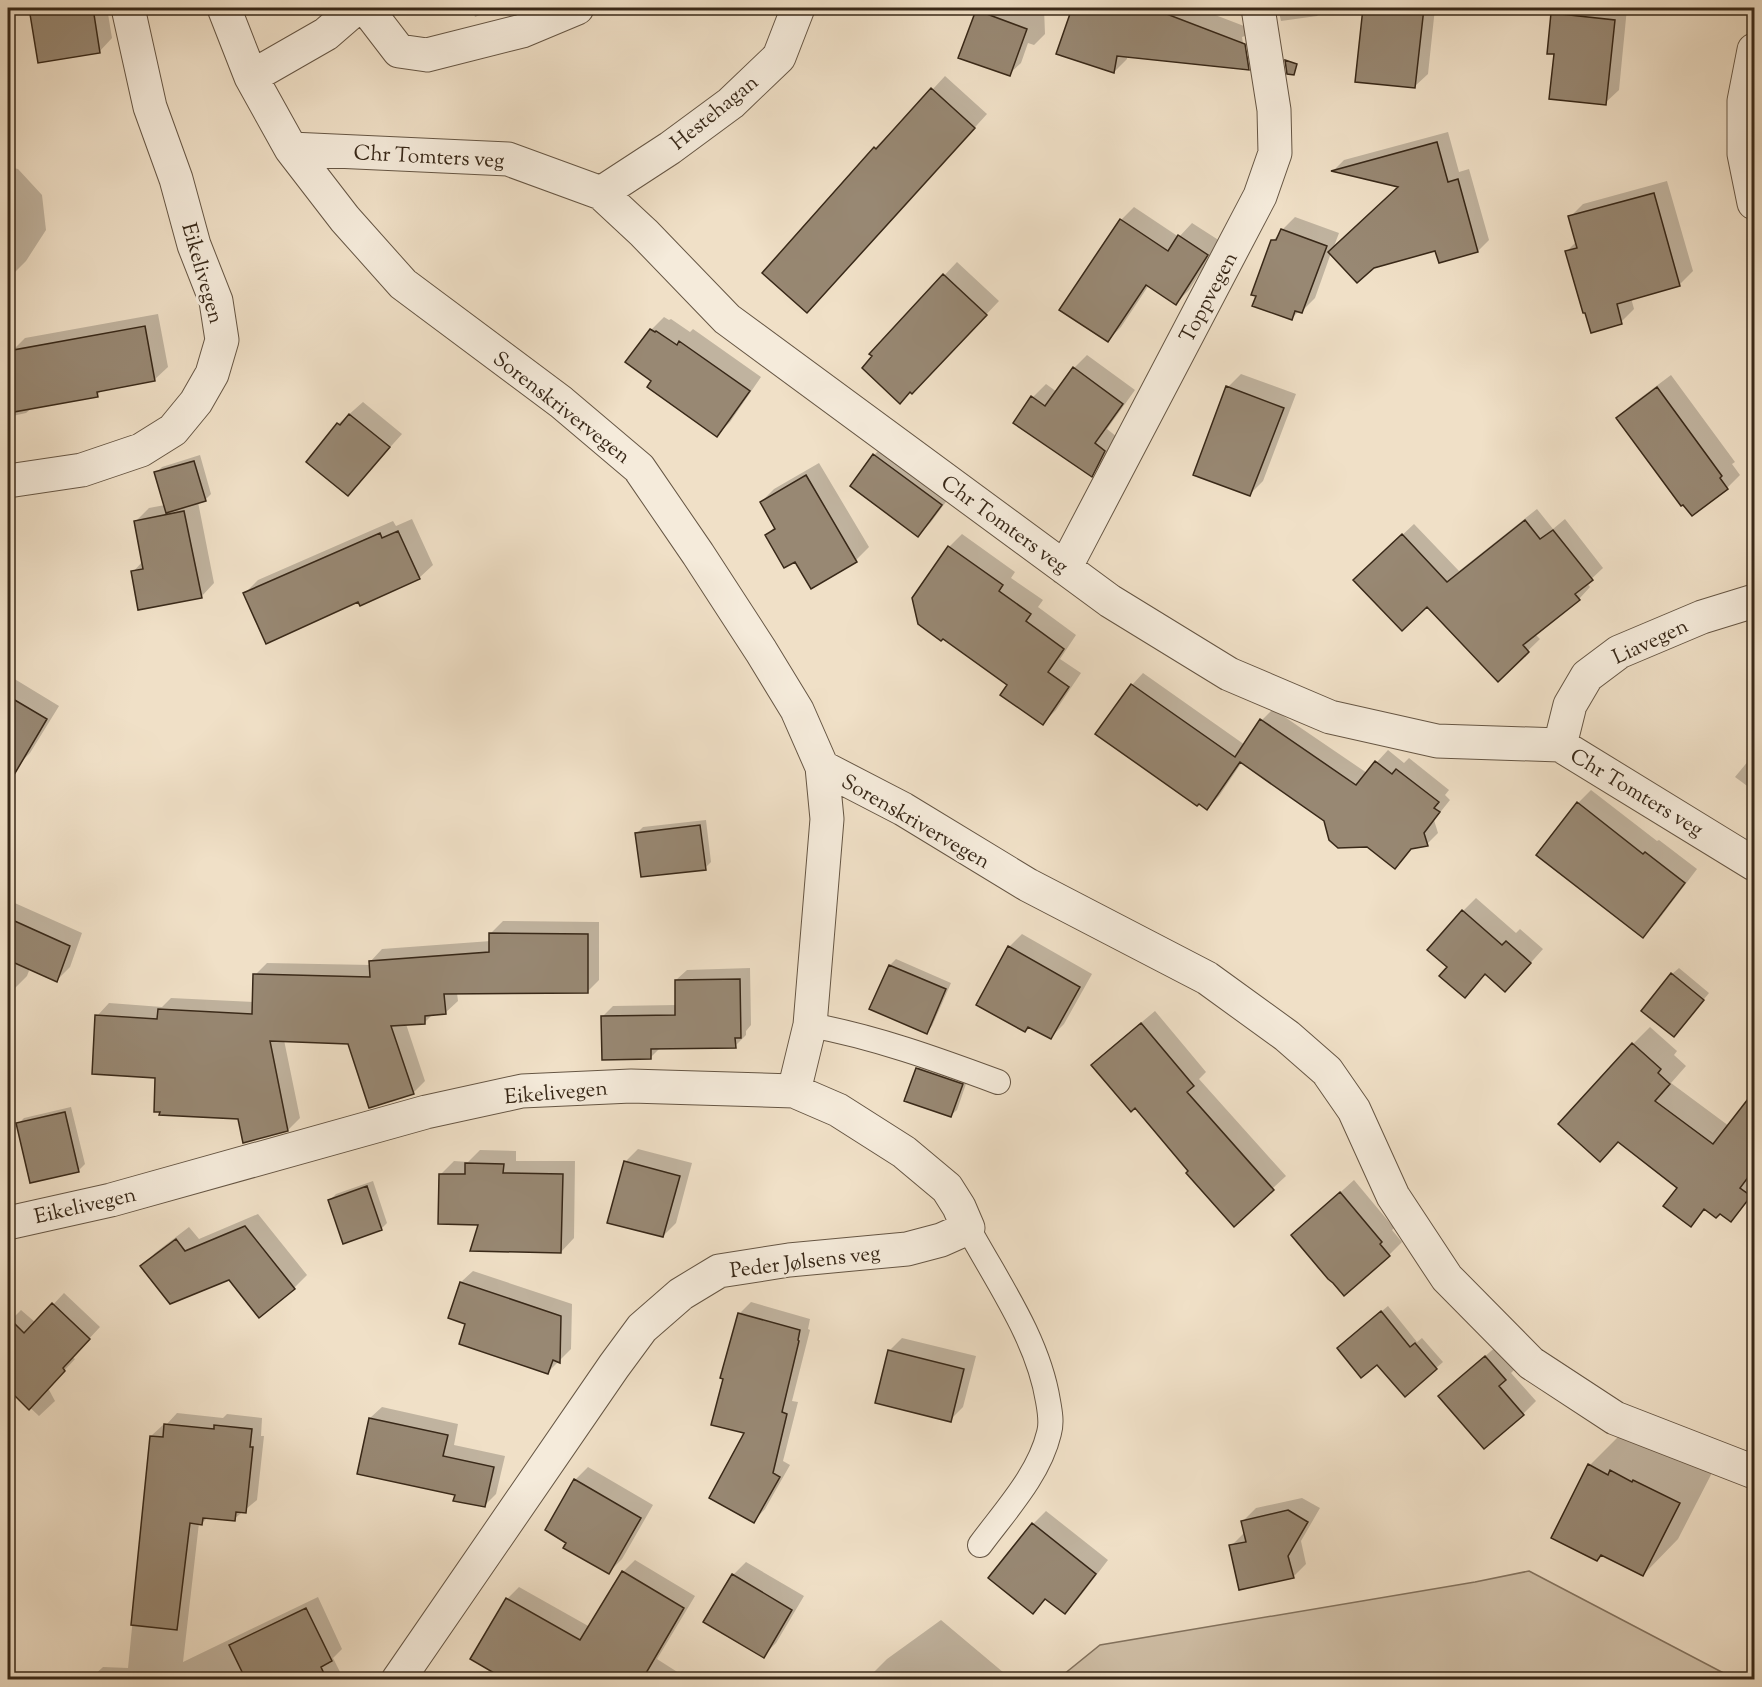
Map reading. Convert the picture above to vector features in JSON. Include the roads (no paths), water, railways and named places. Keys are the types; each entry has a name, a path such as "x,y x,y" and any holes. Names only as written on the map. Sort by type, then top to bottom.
{"street":[{"name":"Eikelivegen","path":"8,481 82,470 141,450 173,430 196,402 212,374 222,340 216,301 194,245 176,179 150,107 128,8"},
{"name":"Sorenskrivervegen","path":"224,8 251,76 291,149 345,219 403,284 561,402 639,468 761,651 796,710 822,767 903,809 1028,885 1207,978 1287,1036 1327,1071 1354,1110 1393,1196 1448,1278 1531,1363 1615,1418 1755,1472"},
{"path":"251,76 326,34 356,8"},
{"path":"366,8 399,51 427,55 522,31 577,8"},
{"name":"Hestehagan","path":"601,193 670,148 731,103 779,57 798,8"},
{"name":"Toppvegen","path":"1065,568 1260,196 1272,164 1275,153 1274,110 1258,8"},
{"path":"1755,50 1744,101 1744,154 1755,203"},
{"name":"Chr Tomters veg","path":"291,149 508,159 601,193 644,233 727,319 1110,601 1229,675 1329,717 1437,741 1560,745 1755,864"},
{"name":"Liavegen","path":"1560,745 1570,705 1587,676 1619,652 1702,617 1755,601"},
{"path":"822,767 827,819 810,1026 794,1091 838,1110 904,1152 947,1188 968,1228"},
{"name":"Eikelivegen","path":"8,1223 111,1200 426,1112 522,1090 631,1086 794,1091"},
{"name":"Peder Jølsens veg","path":"398,1680 614,1366 642,1328 681,1294 719,1271 789,1260 907,1250 941,1240 968,1228"}],"lane":[{"path":"810,1026 865,1037 922,1054 998,1082"},
{"path":"968,1228 1023,1326 1045,1382 1051,1416 1050,1432 1028,1479 980,1545"}]}
